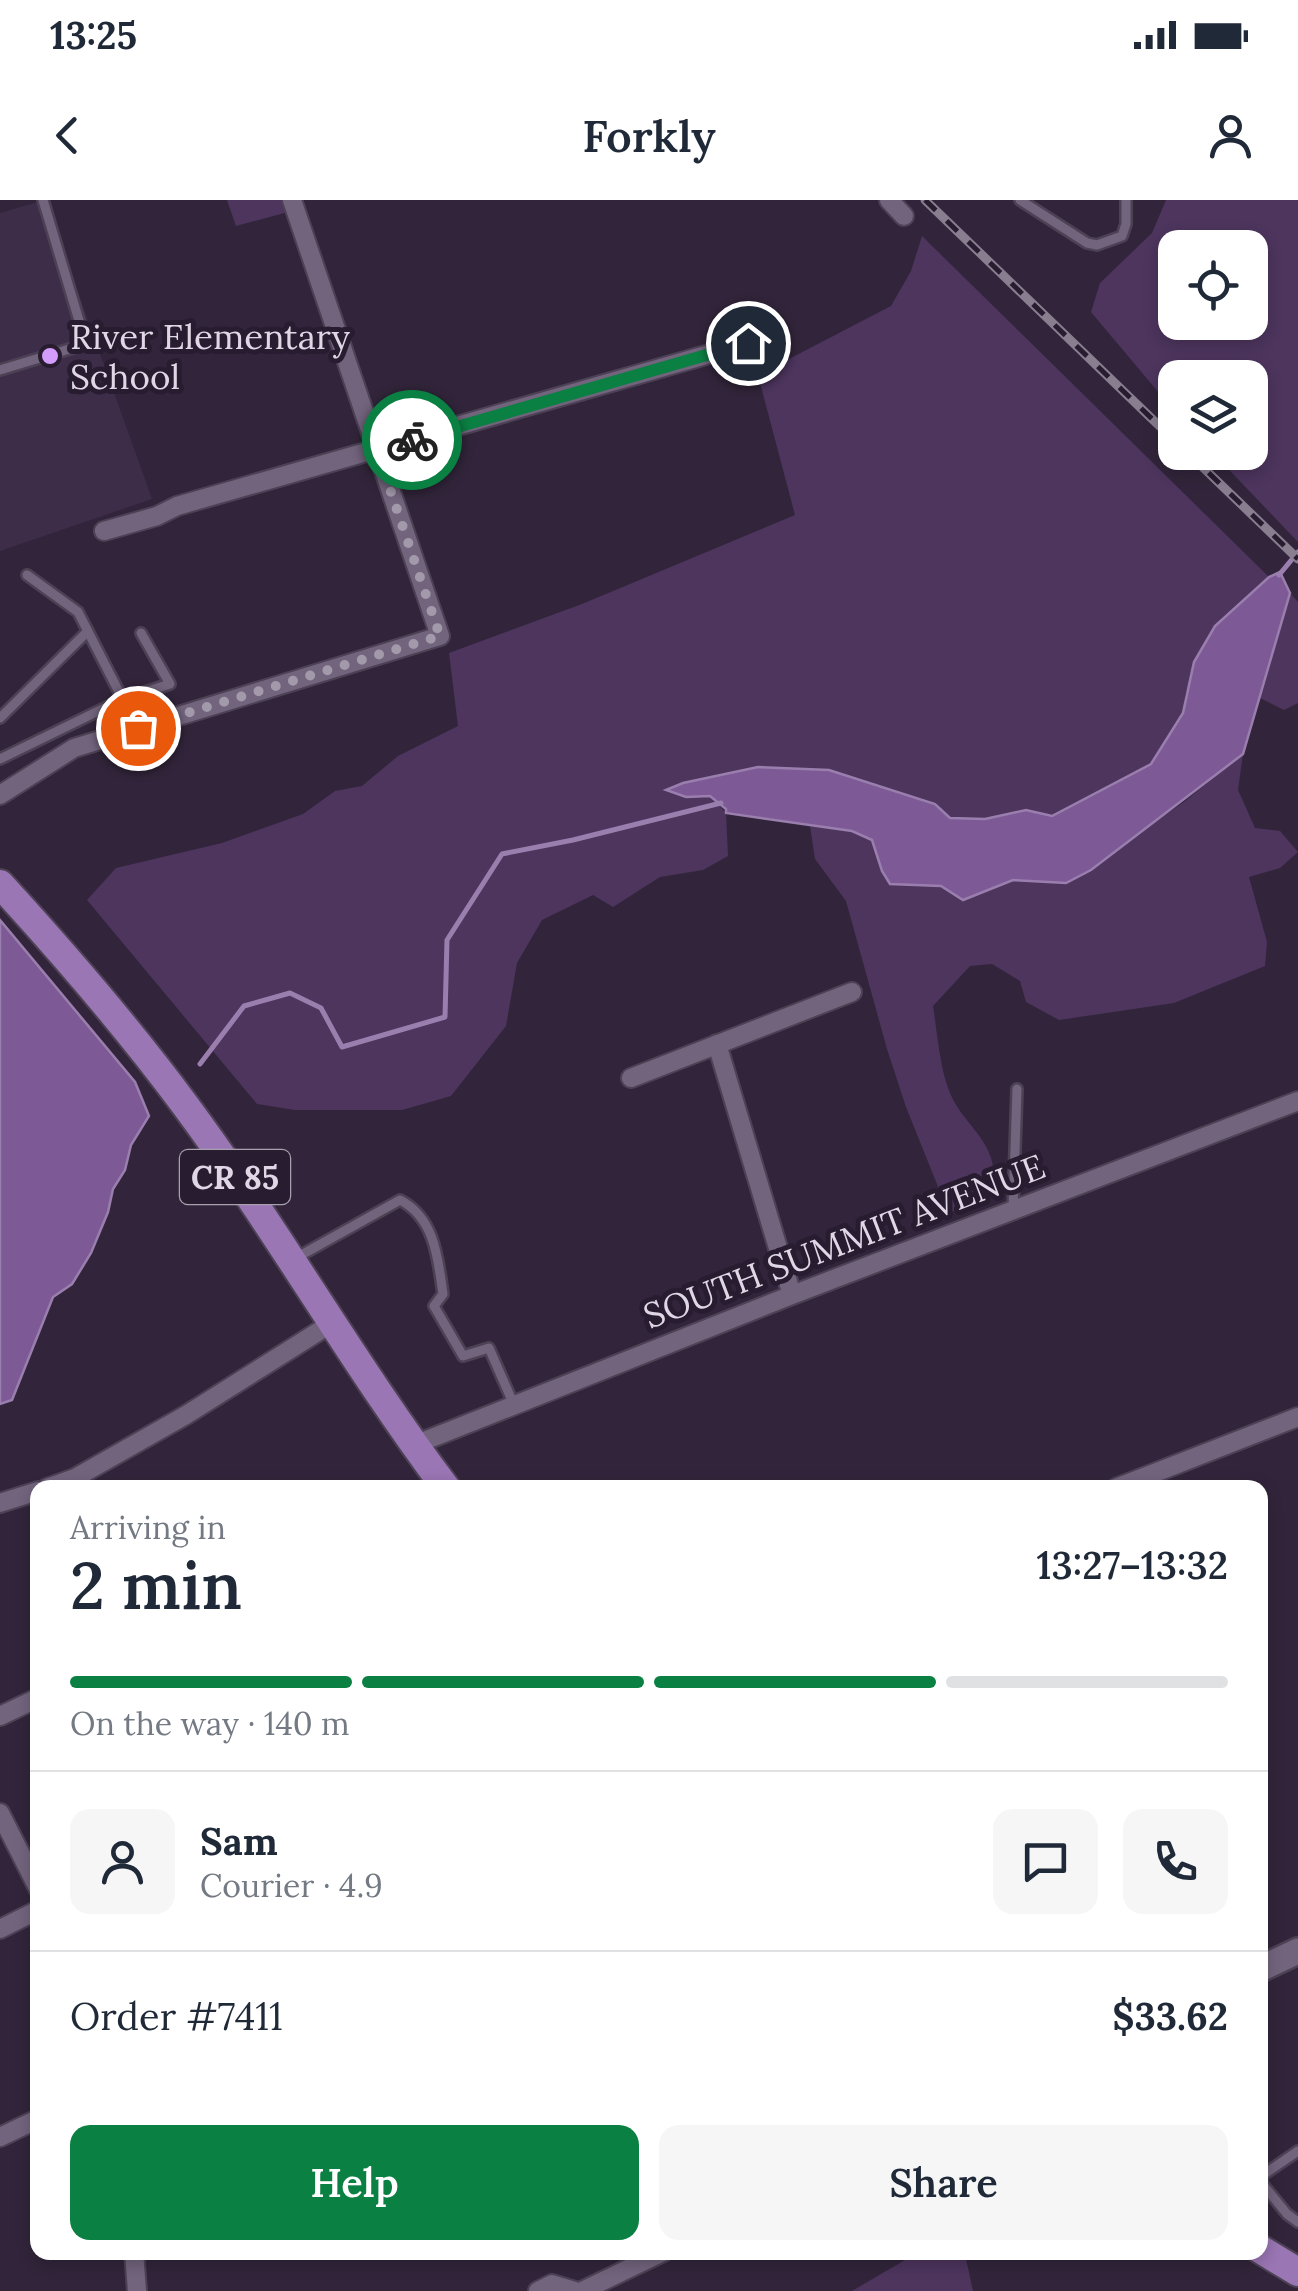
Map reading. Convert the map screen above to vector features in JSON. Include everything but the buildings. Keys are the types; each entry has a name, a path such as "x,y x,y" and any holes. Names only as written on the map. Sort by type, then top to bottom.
{"main road":[{"name":"CR 85","path":"0,884 66,956 186,1106 440,1480"},
{"path":"1268,2254 1298,2272"}],"street":[{"path":"0,795 74,748 440,636 292,200"},
{"path":"889,200 904,216"},
{"path":"104,531 157,516 176,506 748,343"},
{"path":"630,1078 852,992"},
{"path":"716,1044 792,1295"},
{"name":"SOUTH SUMMIT AVENUE","path":"414,1445 1298,1101"},
{"path":"69,1480 186,1415 332,1322"},
{"path":"1137,1480 1298,1417"},
{"path":"0,1503 30,1493"},
{"path":"0,1716 30,1702"},
{"path":"0,1813 30,1872"},
{"path":"0,1928 30,1914"},
{"path":"1268,1965 1298,1951"},
{"path":"0,2137 30,2123"},
{"path":"135,2260 137,2291"},
{"path":"538,2291 552,2284 578,2291 646,2260"}],"lane":[{"path":"0,370 86,344 43,200"},
{"path":"1020,200 1087,243 1097,245 1122,236 1126,200"},
{"path":"27,575 78,612 138,728"},
{"path":"0,718 88,631"},
{"path":"0,759 123,699 170,684 141,633"},
{"path":"1013,1210 1017,1089"},
{"path":"290,1261 400,1200 417,1209 437,1248 443,1294 434,1306 463,1356 489,1348 514,1405"},
{"path":"1268,2173 1298,2151"},
{"path":"1268,2189 1298,2222"}],"shaded area":[{"name":"River Elementary School","path":"45,200 152,499 0,551 0,213"},
{"path":"227,200 284,200 288,212 236,226"},
{"path":"1166,200 1298,200 1298,542 1229,470 1268,470 1268,360 1158,360 1158,392 1091,312 1100,283 1152,233"},
{"path":"922,236 1269,577 1215,626 1186,692 1183,713 1151,764 1052,817 1026,810 985,819 950,818 935,804 829,770 758,767 686,797 710,795 726,813 728,856 703,870 660,877 613,907 593,895 542,920 517,963 506,1026 451,1096 402,1110 295,1110 257,1104 87,900 116,868 222,843 303,814 335,791 362,786 398,756 458,726 449,653 582,604 795,515 758,375 891,306 911,271"},
{"path":"1280,572 1290,593 1243,754 1091,870 1066,883 1013,880 963,900 941,886 890,884 872,840 852,831 726,813 710,796 686,797 666,790 758,767 829,770 935,804 950,818 985,819 1026,810 1052,816 1151,764 1183,713 1194,662 1215,626 1269,577"},
{"path":"1290,593 1298,602 1298,703 1284,710 1260,698"},
{"path":"1243,754 1238,790 1255,828 1280,831 1298,852 1280,868 1249,877 1267,942 1265,966 1174,1003 1059,1020 1026,1002 1020,981 992,964 970,966 933,1006 947,1085 989,1152 995,1182 949,1214 906,1107 846,901 815,859 810,826 852,831 872,840 882,871 913,886 981,893 1013,880 1066,883 1184,802"},
{"path":"0,920 135,1082 149,1116 131,1145 125,1170 113,1189 91,1253 72,1284 53,1297 12,1400 0,1404"},
{"path":"905,2260 966,2260 973,2291 852,2291"}],"waterway":[{"path":"1279,575 1298,552"},
{"path":"200,1064 244,1006 290,993 321,1008 342,1047 445,1017 447,940 502,854 721,803"}],"railway":[{"path":"925,200 1158,425"},
{"path":"1206,470 1298,559"}],"way so far":[{"path":"138,728 440,636 377,451 412,440"}],"place":[{"name":"River Elementary School","path":"50,356"}],"route":[{"path":"412,440 748,343"}]}
